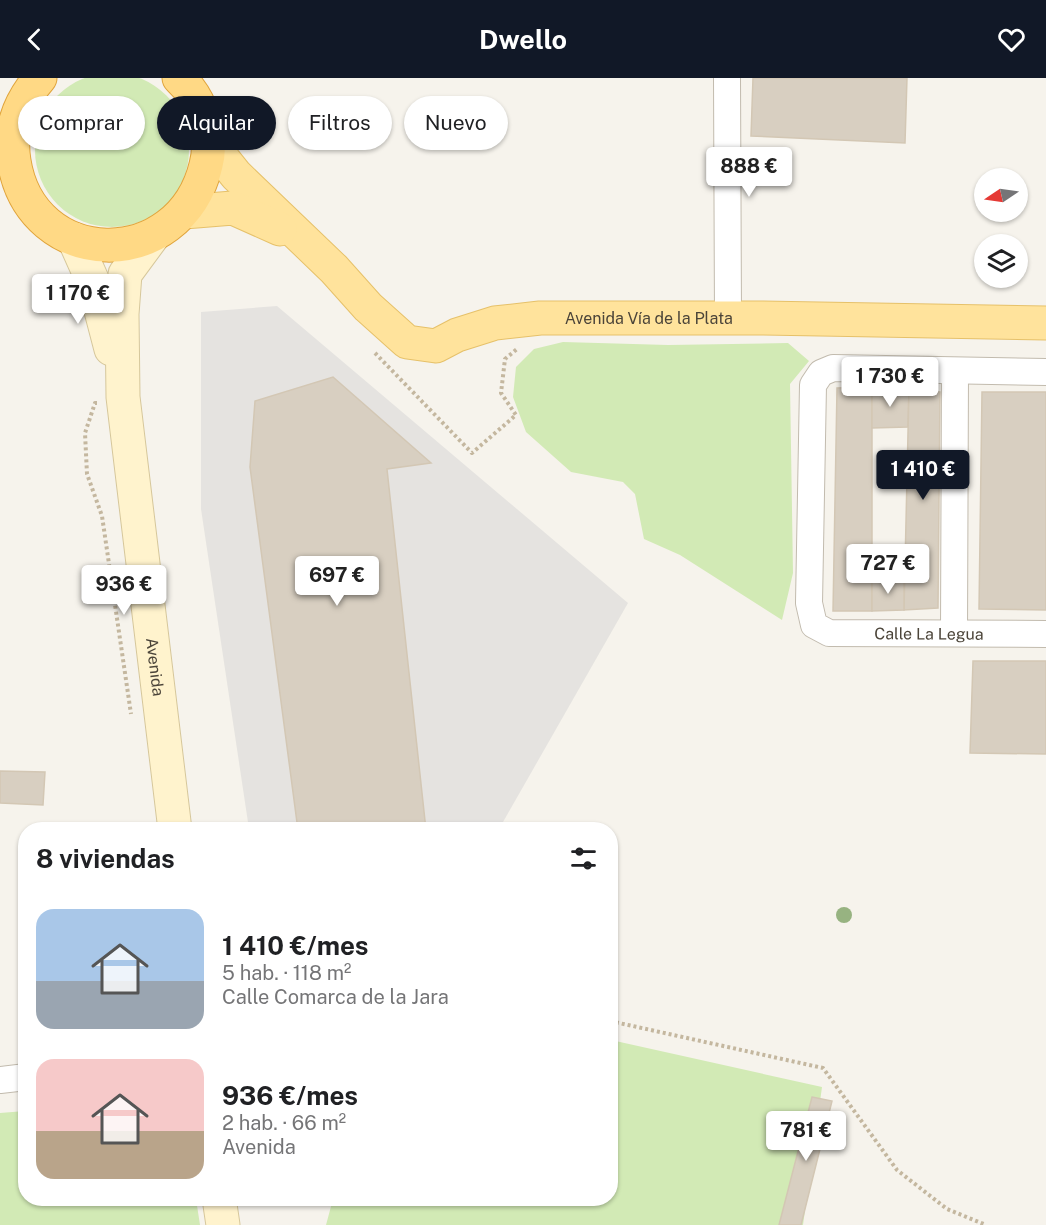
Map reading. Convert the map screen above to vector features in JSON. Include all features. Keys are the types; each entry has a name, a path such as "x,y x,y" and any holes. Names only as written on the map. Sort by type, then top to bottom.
{"highway":[{"path":"179,78 203,91"},
{"path":"0,107 35,84"},
{"path":"35,84 18,113 13,130 8,175 39,215 55,229 74,239 103,246 126,245 153,236 168,227 184,212 203,181 208,150"}],"main road":[{"name":"Avenida Vía de la Plata","path":"216,150 236,175 334,269 368,307 407,342 436,346 457,335 495,323 540,318 728,318 1046,323"},
{"name":"Avenida Vía de la Plata","path":"184,212 233,208 300,238"},
{"name":"Avenida","path":"109,400 122,314 125,274 153,236"},
{"name":"Avenida","path":"74,239 94,284 109,400 174,822"},
{"path":"220,1206 223,1225"}],"street":[{"path":"727,78 728,318"},
{"name":"Calle La Legua","path":"956,371 833,369 821,373 813,385 809,603 814,625 829,633 1046,634"},
{"path":"954,633 956,371 1046,372"},
{"path":"0,1080 18,1078"}],"path":[{"path":"109,400 85,434 87,474 102,516 132,722"},
{"path":"618,1023 823,1068 897,1170 947,1209 986,1225"}],"green space":[{"path":"97,74 127,74 155,86 166,96 157,96 157,150 189,150 188,165 176,193 155,214 127,226 97,226 69,214 48,193 36,165 35,150 145,150 145,96 58,96 69,86"},
{"path":"563,342 668,345 788,343 809,361 790,384 793,573 782,620 680,555 644,539 635,494 623,482 571,472 526,432 513,397 516,367 534,349"},
{"path":"618,1042 822,1087 803,1225 326,1225 331,1206 618,1206"},
{"path":"18,1112 18,1206 197,1206 200,1225 0,1225 0,1113"}],"shaded area":[{"path":"277,306 628,603 503,822 248,822 201,509 201,312"}],"building":[{"path":"753,78 907,78 905,143 751,136"},
{"path":"333,377 431,463 387,469 425,822 297,822 250,467 255,401"},
{"path":"872,387 872,611 833,611 837,388"},
{"path":"872,387 909,389 908,427 872,428"},
{"path":"909,389 940,392 938,608 904,610"},
{"path":"982,392 1046,392 1046,610 979,609"},
{"path":"872,579 904,580 904,610 872,611"},
{"path":"973,661 1046,661 1046,754 970,753"},
{"path":"0,771 45,772 43,805 0,803"},
{"path":"812,1097 832,1101 801,1225 779,1225"}]}
